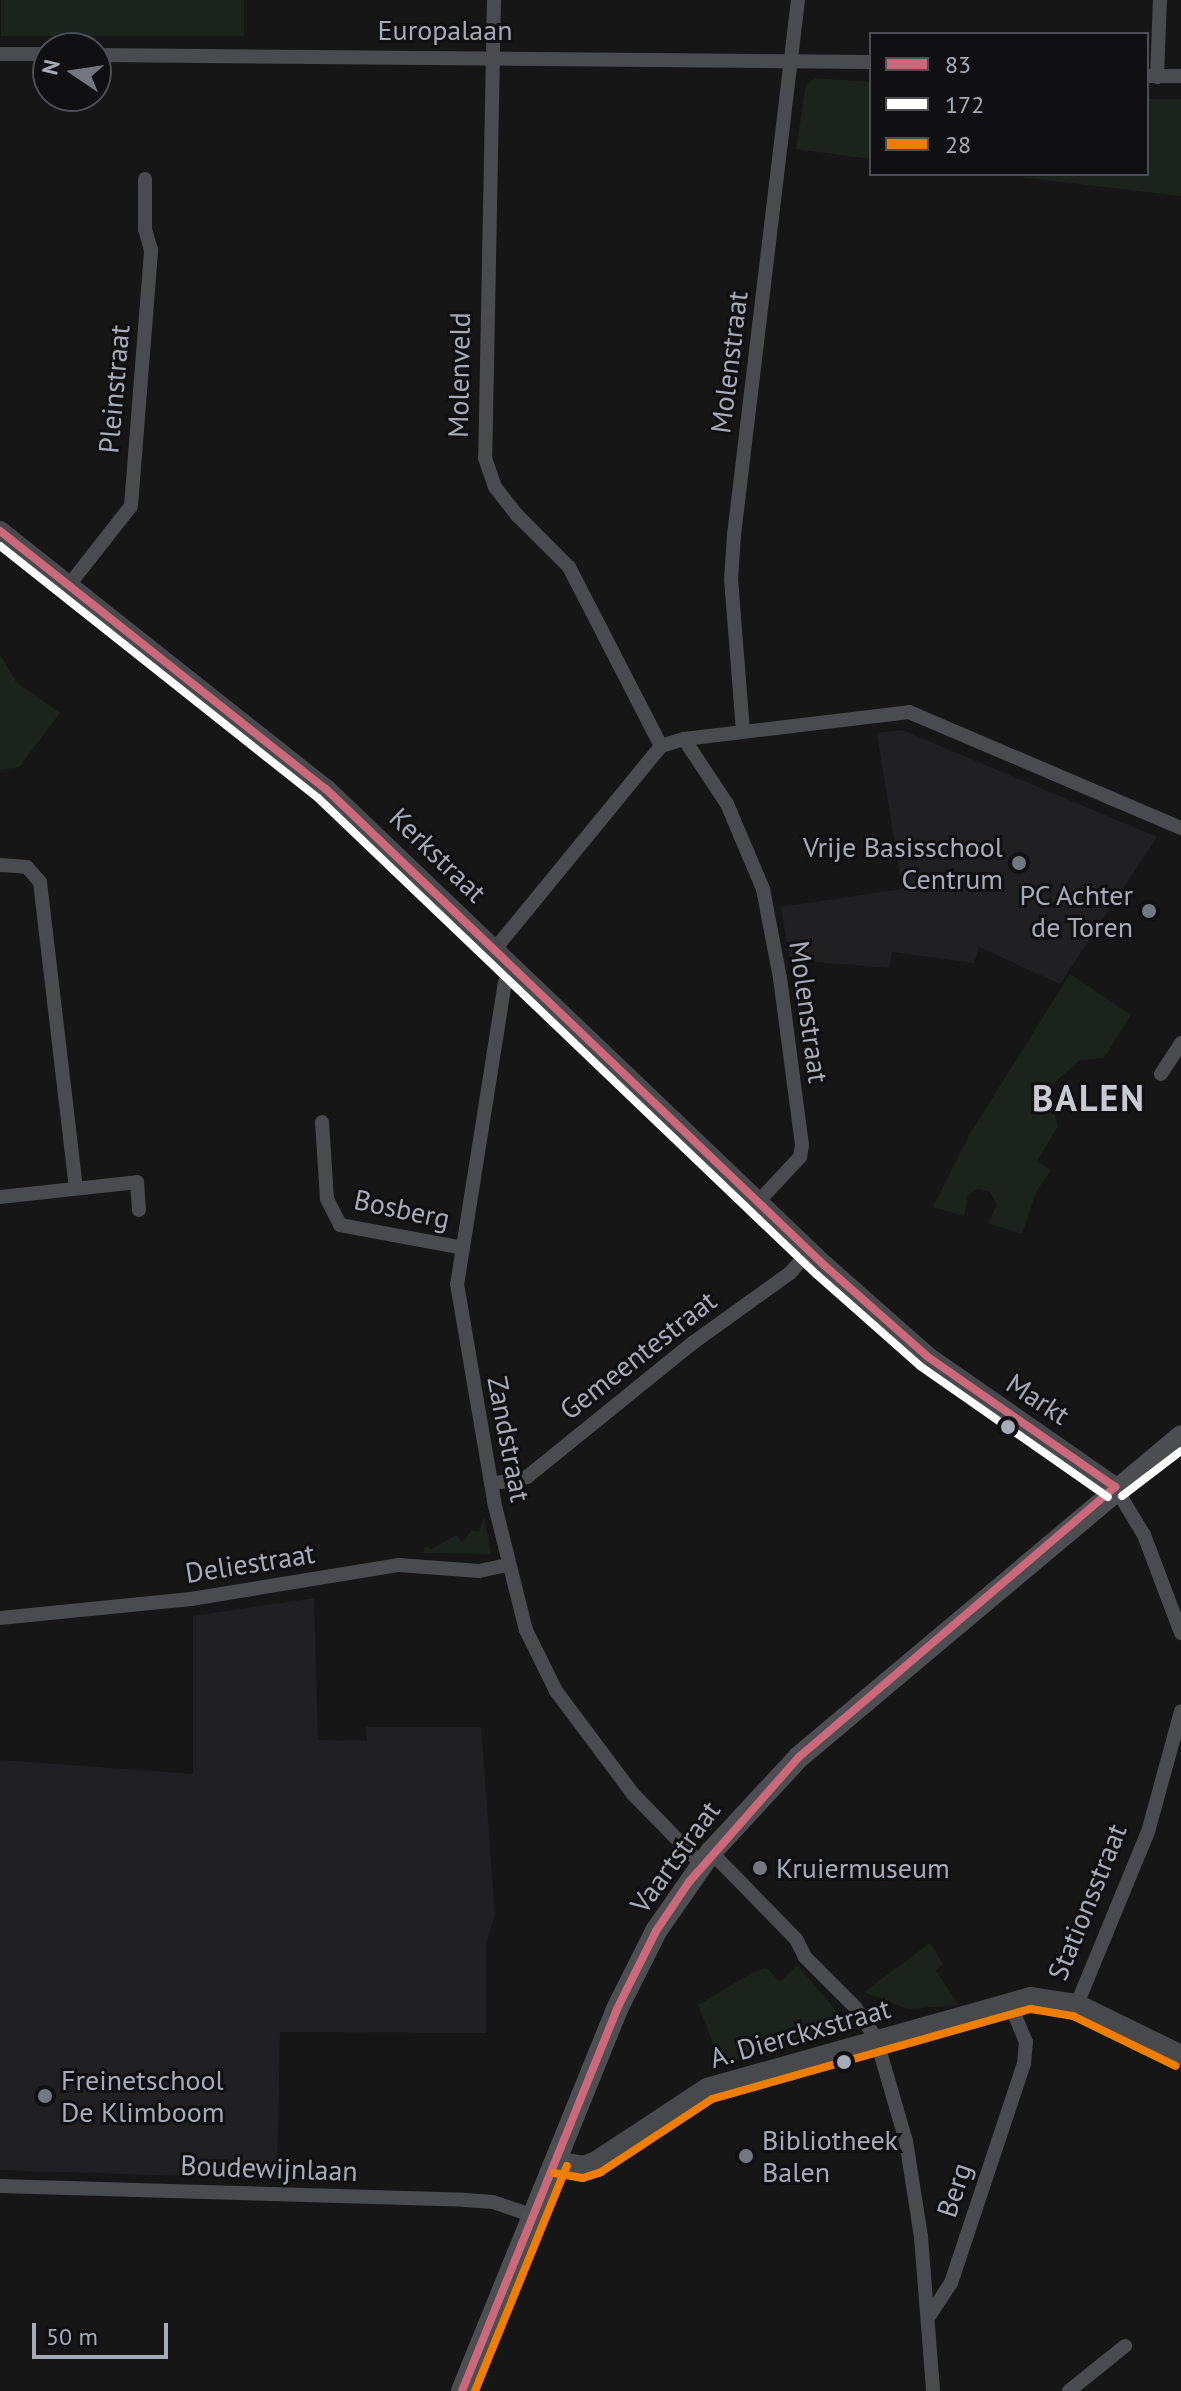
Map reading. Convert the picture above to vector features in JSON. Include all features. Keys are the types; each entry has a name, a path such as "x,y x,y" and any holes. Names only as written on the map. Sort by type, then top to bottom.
{"main road":[{"name":"Kerkstraat","path":"0,531 315,779 518,969 810,1251"},
{"name":"Markt","path":"810,1251 928,1357 1115,1487"},
{"name":"Vaartstraat","path":"462,2391 634,1973 706,1858 799,1757 1115,1487 1181,1436"},
{"name":"A. Dierckxstraat","path":"556,2161 583,2166 596,2161 707,2088 876,2038 1010,2004 1045,1997 1077,2004"},
{"name":"Stationsstraat","path":"1077,2004 1181,2055"}],"street":[{"name":"Molenveld","path":"494,0 485,458 495,487 517,515 569,567 661,746"},
{"name":"Molenstraat","path":"743,731 734,631 734,535 794,58 798,0"},
{"path":"1160,0 1152,77 1181,76"},
{"path":"0,54 32,54"},
{"name":"Europalaan","path":"112,55 794,58 869,62"},
{"name":"Pleinstraat","path":"69,585 131,506 151,250 145,229 145,179"},
{"path":"495,949 661,746 684,739 909,712 1179,822"},
{"name":"Molenstraat","path":"684,739 727,804 763,889 802,1145 800,1157 758,1202"},
{"path":"0,865 27,867 40,882 76,1188"},
{"name":"Zandstraat","path":"518,969 505,982 457,1284 491,1484 526,1630 556,1691 633,1794 796,1939 805,1957 855,2007 876,2038 906,2141 930,2315"},
{"path":"1161,1074 1181,1043"},
{"name":"Bosberg","path":"322,1122 327,1199 340,1225 352,1231 463,1248"},
{"path":"0,1197 137,1182 139,1210"},
{"name":"Gemeentestraat","path":"491,1484 527,1477 694,1342 790,1273 810,1251"},
{"name":"Markt","path":"1115,1487 1144,1535 1181,1633"},
{"name":"Deliestraat","path":"0,1618 191,1599 399,1565 479,1571 508,1565"},
{"name":"Stationsstraat","path":"1077,2004 1148,1832 1181,1711"},
{"name":"Berg","path":"930,2315 951,2283 1024,2064 1026,2042 1010,2004"},
{"name":"Boudewijnlaan","path":"0,2186 465,2200 534,2216"},
{"path":"930,2315 933,2391"},
{"path":"1069,2391 1125,2346"}],"shaded area":[{"path":"1,0 244,0 244,36 112,36 112,32 32,32 32,36 1,36"},
{"path":"815,78 869,82 869,159 796,149 806,85"},
{"path":"1149,99 1181,99 1181,196 1019,177 1149,176"},
{"path":"0,654 16,682 60,713 19,767 0,770"},
{"name":"Vrije Basisschool Centrum","path":"902,730 1157,837 1060,984 979,947 974,963 892,952 889,968 790,960 781,907 902,889 877,733"},
{"path":"1070,974 1131,1015 1104,1058 1080,1060 1055,1082 1051,1102 1058,1126 1037,1161 1051,1170 1036,1192 1022,1234 988,1223 997,1205 990,1192 978,1189 968,1195 964,1216 933,1207 971,1132"},
{"path":"484,1516 491,1554 423,1553 425,1547 432,1549 456,1535 462,1542 472,1530 479,1532"},
{"path":"314,1598 318,1740 367,1741 366,1727 481,1727 495,1915 486,1943 486,2033 280,2032 277,2179 0,2170 0,1760 193,1774 193,1616"},
{"path":"930,1943 943,1964 936,1971 959,2005 908,2009 864,1992"},
{"path":"797,1965 851,2028 721,2063 698,2005 766,1967 780,1982"}],"transit line":[{"name":"83","path":"0,531 326,789 824,1265 928,1357 1115,1487"},
{"name":"172","path":"0,546 318,798 816,1274 920,1366 1108,1497"},
{"name":"172","path":"1122,1496 1181,1451"},
{"name":"83","path":"462,2391 617,2009 656,1931 689,1882 799,1757 1115,1487"},
{"name":"28","path":"554,2173 583,2178 601,2172 712,2099 1031,2009 1073,2016 1176,2066"},
{"name":"28","path":"475,2391 567,2166"}],"place":[{"name":"Vrije Basisschool Centrum","path":"1019,863"},
{"name":"PC Achter de Toren","path":"1149,911"},
{"name":"Kruiermuseum","path":"760,1868"},
{"name":"Freinetschool De Klimboom","path":"45,2096"},
{"name":"Bibliotheek Balen","path":"746,2156"}],"district":[{"name":"BALEN","path":"1089,1098"}]}
